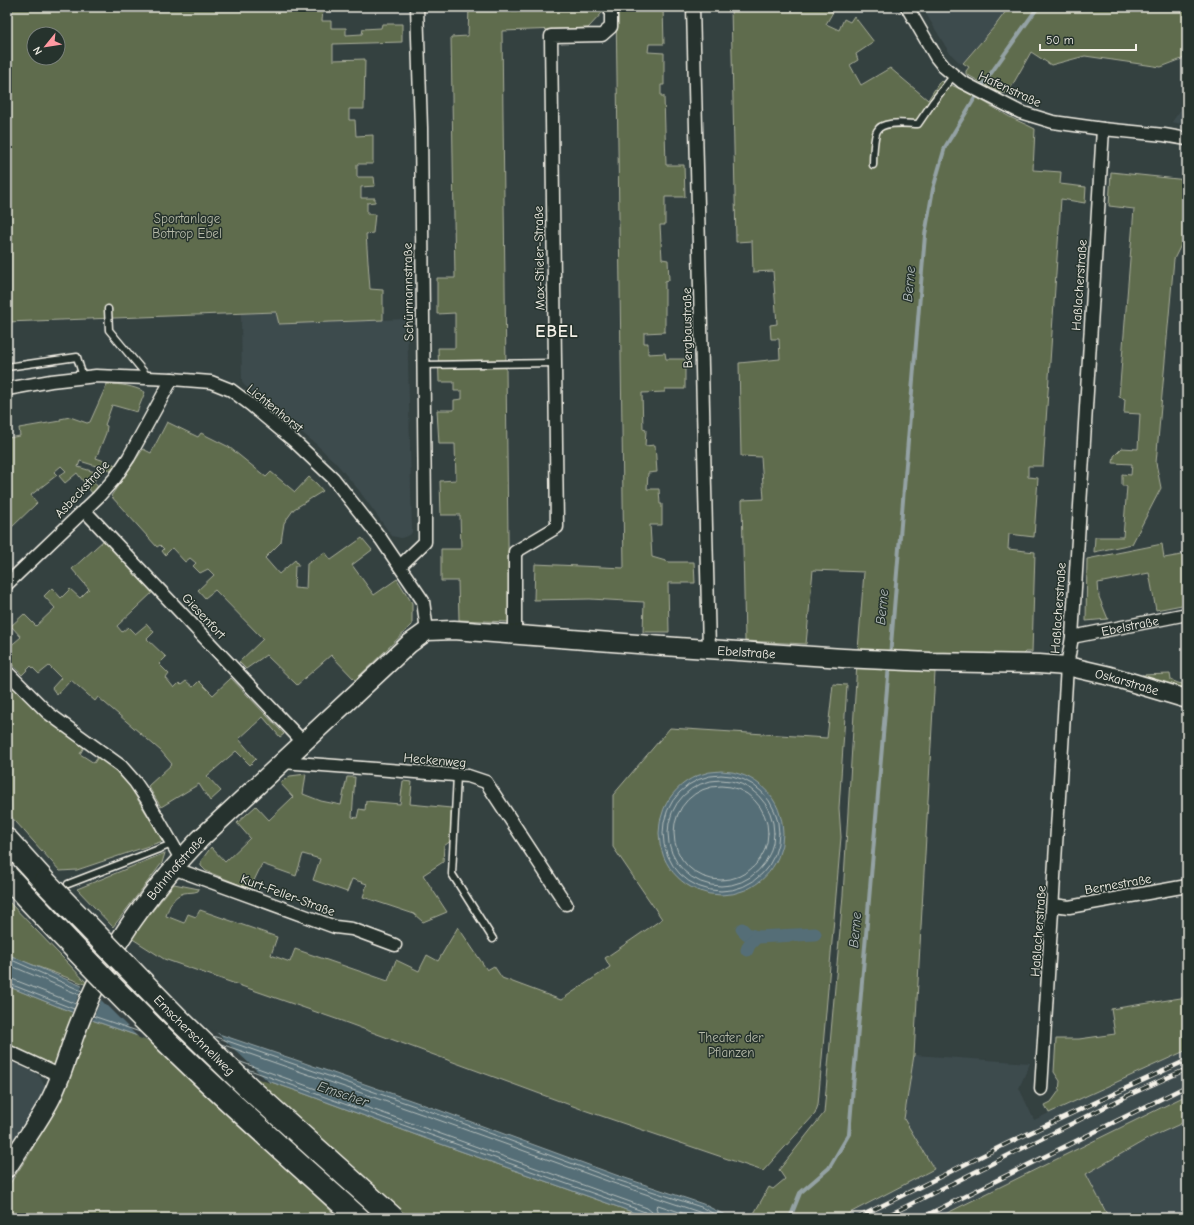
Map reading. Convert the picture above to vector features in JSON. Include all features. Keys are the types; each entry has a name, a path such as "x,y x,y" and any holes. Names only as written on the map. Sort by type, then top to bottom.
{"highway":[{"name":"Emscherschnellweg","path":"7,840 45,882 177,1018 246,1086 393,1218"},
{"path":"7,876 159,1034 237,1108 358,1218"}],"street":[{"name":"Schürmannstraße","path":"400,566 424,542 421,128 417,7"},
{"name":"Max-Stieler-Straße","path":"516,635 515,552 556,528 551,36 602,35 611,27 610,7"},
{"name":"Bergbaustraße","path":"693,7 709,649"},
{"name":"Hafenstraße","path":"907,7 936,57 944,67 958,78 993,99 1020,112 1046,120 1187,139"},
{"name":"Haßlacherstraße","path":"1041,1089 1067,666 1072,637 1104,129"},
{"name":"Lichtenhorst","path":"7,389 83,377 149,378 211,382 231,390 294,441 333,478 400,566 423,601 427,631"},
{"name":"Asbeckstraße","path":"7,584 115,478 129,457 172,379"},
{"name":"Giesenfort","path":"84,510 303,742"},
{"name":"Ebelstraße","path":"1072,637 1187,614"},
{"name":"Ebelstraße","path":"427,631 454,630 709,649 922,662 1039,664 1067,666"},
{"name":"Bahnhofstraße","path":"7,1168 50,1101 61,1076 84,1011 102,972 115,948 175,857 200,839 408,644 427,631"},
{"name":"Oskarstraße","path":"1067,666 1110,676 1187,699"},
{"path":"7,672 48,713 121,766 146,798 175,857"},
{"name":"Heckenweg","path":"283,762 468,776 486,782 566,904"},
{"name":"Kurt-Feller-Straße","path":"175,857 335,927 352,929 395,945"},
{"name":"Bernestraße","path":"1053,906 1069,907 1187,886"},
{"path":"7,1051 61,1076"}],"lane":[{"path":"873,165 877,131 882,125 900,123 918,124 933,102 958,78"},
{"path":"108,309 109,330 149,378"},
{"path":"7,367 77,357 83,377"},
{"path":"423,365 554,363"},
{"path":"457,775 452,874 493,939"},
{"path":"68,884 175,857"}],"shaded area":[{"path":"922,7 1009,7 995,26 961,64 949,52"},
{"path":"1187,101 1187,125 1172,122"},
{"path":"277,312 279,324 407,319 412,532 410,535 401,538 392,536 358,489 336,463 316,444 244,385 242,381 241,313"},
{"path":"1187,1050 1187,1095 937,1218 840,1218 934,1169 904,1119 914,1055 1030,1063 1019,1088 1034,1120"},
{"path":"7,1060 35,1073 40,1077 45,1087 43,1095 7,1149"},
{"path":"1187,1121 1187,1218 1109,1218 1086,1174 1149,1138"}],"green space":[{"name":"Sportanlage Bottrop Ebel","path":"7,7 329,7 329,9 323,10 322,21 331,21 331,28 346,28 346,35 362,34 363,29 381,28 382,24 402,24 402,42 333,44 333,60 365,59 364,109 349,109 349,120 355,120 356,136 373,135 373,164 357,164 357,177 374,177 375,186 361,187 361,198 375,198 375,202 367,203 367,214 375,214 373,233 366,234 370,289 383,290 383,320 279,324 276,312 7,322"},
{"path":"469,7 500,7 500,11 517,11 519,7 604,7 604,11 588,28 502,31 509,622 459,620 458,581 441,581 441,549 461,549 460,515 441,515 440,481 456,480 455,444 439,444 437,410 454,410 454,400 462,399 462,391 454,391 454,382 439,382 438,348 455,348 455,313 437,314 437,278 455,278 451,37 468,36"},
{"path":"616,7 663,7 664,44 649,44 648,52 664,53 664,85 661,85 661,96 664,96 666,165 684,165 685,197 665,197 665,225 660,225 662,259 668,260 669,280 665,281 665,332 644,333 644,343 648,343 648,354 665,353 666,359 685,359 685,389 665,389 665,392 642,393 643,429 646,430 645,446 655,445 657,472 648,473 647,489 659,489 660,504 662,504 662,525 650,525 652,557 669,562 694,562 695,583 668,583 669,632 643,632 644,602 590,599 534,600 535,564 624,568"},
{"path":"731,7 821,7 833,12 826,24 839,30 844,19 850,22 854,16 874,42 856,54 858,60 850,65 861,85 890,68 928,100 940,81 956,87 1009,117 1035,129 1033,170 1061,172 1060,184 1086,187 1085,203 1061,199 1043,466 1028,466 1028,477 1038,478 1034,537 1009,534 1008,549 1035,552 1032,652 1025,652 1020,657 936,654 914,1055 904,1119 934,1169 840,1218 752,1217 769,1187 773,1189 785,1179 779,1170 824,1113 843,895 864,572 813,570 806,644 745,641 742,500 764,499 761,457 741,456 739,363 780,359 779,339 771,339 770,325 777,324 773,271 753,272 752,241 736,242"},
{"path":"1009,7 1187,7 1187,57 1161,67 1085,56 1051,65 1031,52 1008,93 1000,93 966,74 969,67 963,63 995,26"},
{"path":"1111,172 1187,180 1187,235 1174,259 1156,463 1161,488 1132,544 1094,552 1095,537 1123,537 1127,486 1122,486 1122,474 1131,475 1132,464 1113,463 1114,456 1122,448 1138,449 1140,414 1124,413 1125,399 1119,397 1134,209 1109,206"},
{"path":"107,384 127,386 145,392 137,412 112,405 105,425 107,426 106,433 96,458 116,465 112,471 80,461 78,467 95,472 96,476 94,482 98,487 92,493 77,473 65,483 59,476 66,471 61,466 54,472 57,475 31,495 37,503 12,527 7,522 7,438 20,436 19,428 60,421 60,419 70,417 87,423 90,422"},
{"path":"167,422 198,437 201,433 229,447 266,477 271,472 295,492 309,477 323,491 294,509 284,523 281,542 265,558 279,574 295,560 299,566 295,566 294,588 306,589 307,564 325,552 331,560 362,538 372,550 352,565 374,595 397,579 412,603 412,625 355,680 331,655 297,685 266,655 246,669 239,662 263,639 215,590 205,598 198,590 214,575 208,569 200,573 193,566 196,563 190,558 185,562 172,548 165,555 162,551 164,549 160,545 157,547 111,496 143,449 151,453"},
{"path":"104,540 153,592 117,626 122,632 128,627 135,634 147,624 154,632 147,639 166,657 159,664 169,674 166,678 174,688 179,683 181,685 186,681 193,687 199,681 213,695 231,678 284,734 280,737 263,717 239,739 256,759 250,765 236,751 207,776 221,791 210,801 199,784 161,807 148,786 172,764 161,751 98,697 95,701 71,680 57,695 52,688 61,678 49,666 39,674 31,666 22,675 7,659 7,654 11,651 8,648 21,637 11,626 24,614 36,626 55,608 44,596 52,588 61,598 70,589 80,598 89,589 72,569"},
{"path":"1162,544 1164,558 1187,554 1187,604 1156,610 1149,573 1098,583 1099,597 1108,619 1086,621 1087,559"},
{"path":"1170,674 1171,680 1187,685 1187,691 1142,675"},
{"path":"7,679 45,716 84,747 80,754 94,763 98,757 112,767 129,785 163,841 77,870 60,871 7,812"},
{"name":"Theater der Pflanzen","path":"833,684 847,685 839,808 841,837 818,1105 815,1114 763,1171 581,1109 339,1020 164,959 131,938 174,884 199,889 198,891 184,893 177,896 170,905 166,916 184,923 188,914 196,917 200,910 277,937 271,955 290,962 295,949 388,981 396,960 419,971 427,955 438,961 458,927 487,970 494,966 502,978 561,1000 610,967 605,958 662,919 613,847 613,795 670,728 827,738"},
{"path":"306,774 303,794 321,801 341,805 347,777 355,777 352,817 357,818 359,809 365,810 366,801 400,804 403,781 412,782 410,804 451,808 452,840 444,846 443,862 423,875 447,912 423,922 414,914 363,897 367,884 352,879 347,892 313,880 320,859 303,854 296,876 262,864 250,889 206,871 201,866 201,861 211,847 225,862 250,838 237,823 256,806 269,820 293,797 280,783 290,776"},
{"path":"165,853 162,863 113,927 77,889"},
{"path":"7,900 90,986 7,954"},
{"path":"7,986 77,1014 54,1065 7,1043"},
{"path":"1187,997 1187,1050 1049,1113 1045,1105 1051,1102 1059,1091 1060,1081 1054,1072 1056,1039 1079,1039 1115,1034 1111,1009"},
{"path":"89,1019 297,1091 649,1218 410,1218 332,1153 222,1110 339,1218 7,1218 7,1188 30,1153 66,1084"},
{"path":"1187,1095 1187,1121 1149,1138 1086,1174 1109,1218 937,1218"}],"water":[{"path":"727,771 745,775 756,781 769,793 779,809 783,833 779,857 773,868 761,881 739,893 715,895 697,891 686,885 673,873 661,851 659,827 663,809 669,798 681,785 703,773"},
{"name":"Emscher","path":"7,954 103,995 436,1109 616,1175 703,1204 731,1218 649,1218 297,1091 89,1019 7,986"}],"pier":[{"path":"83,984 103,993 215,1031 270,1083 139,1038 101,1000 92,1022 71,1014"}],"waterway":[{"name":"Berne","path":"890,657 925,235 933,189 945,147 984,83 1038,7"},
{"name":"Berne","path":"790,1218 800,1193 829,1168 849,1134 889,665"},
{"path":"742,929 747,934 757,937"},
{"path":"747,950 749,945 757,937 815,934"}],"railway":[{"path":"857,1218 1010,1142 1187,1060"},
{"path":"883,1218 1131,1094 1187,1069"},
{"path":"921,1218 1187,1086"}],"district":[{"name":"EBEL","path":"557,331"}]}
